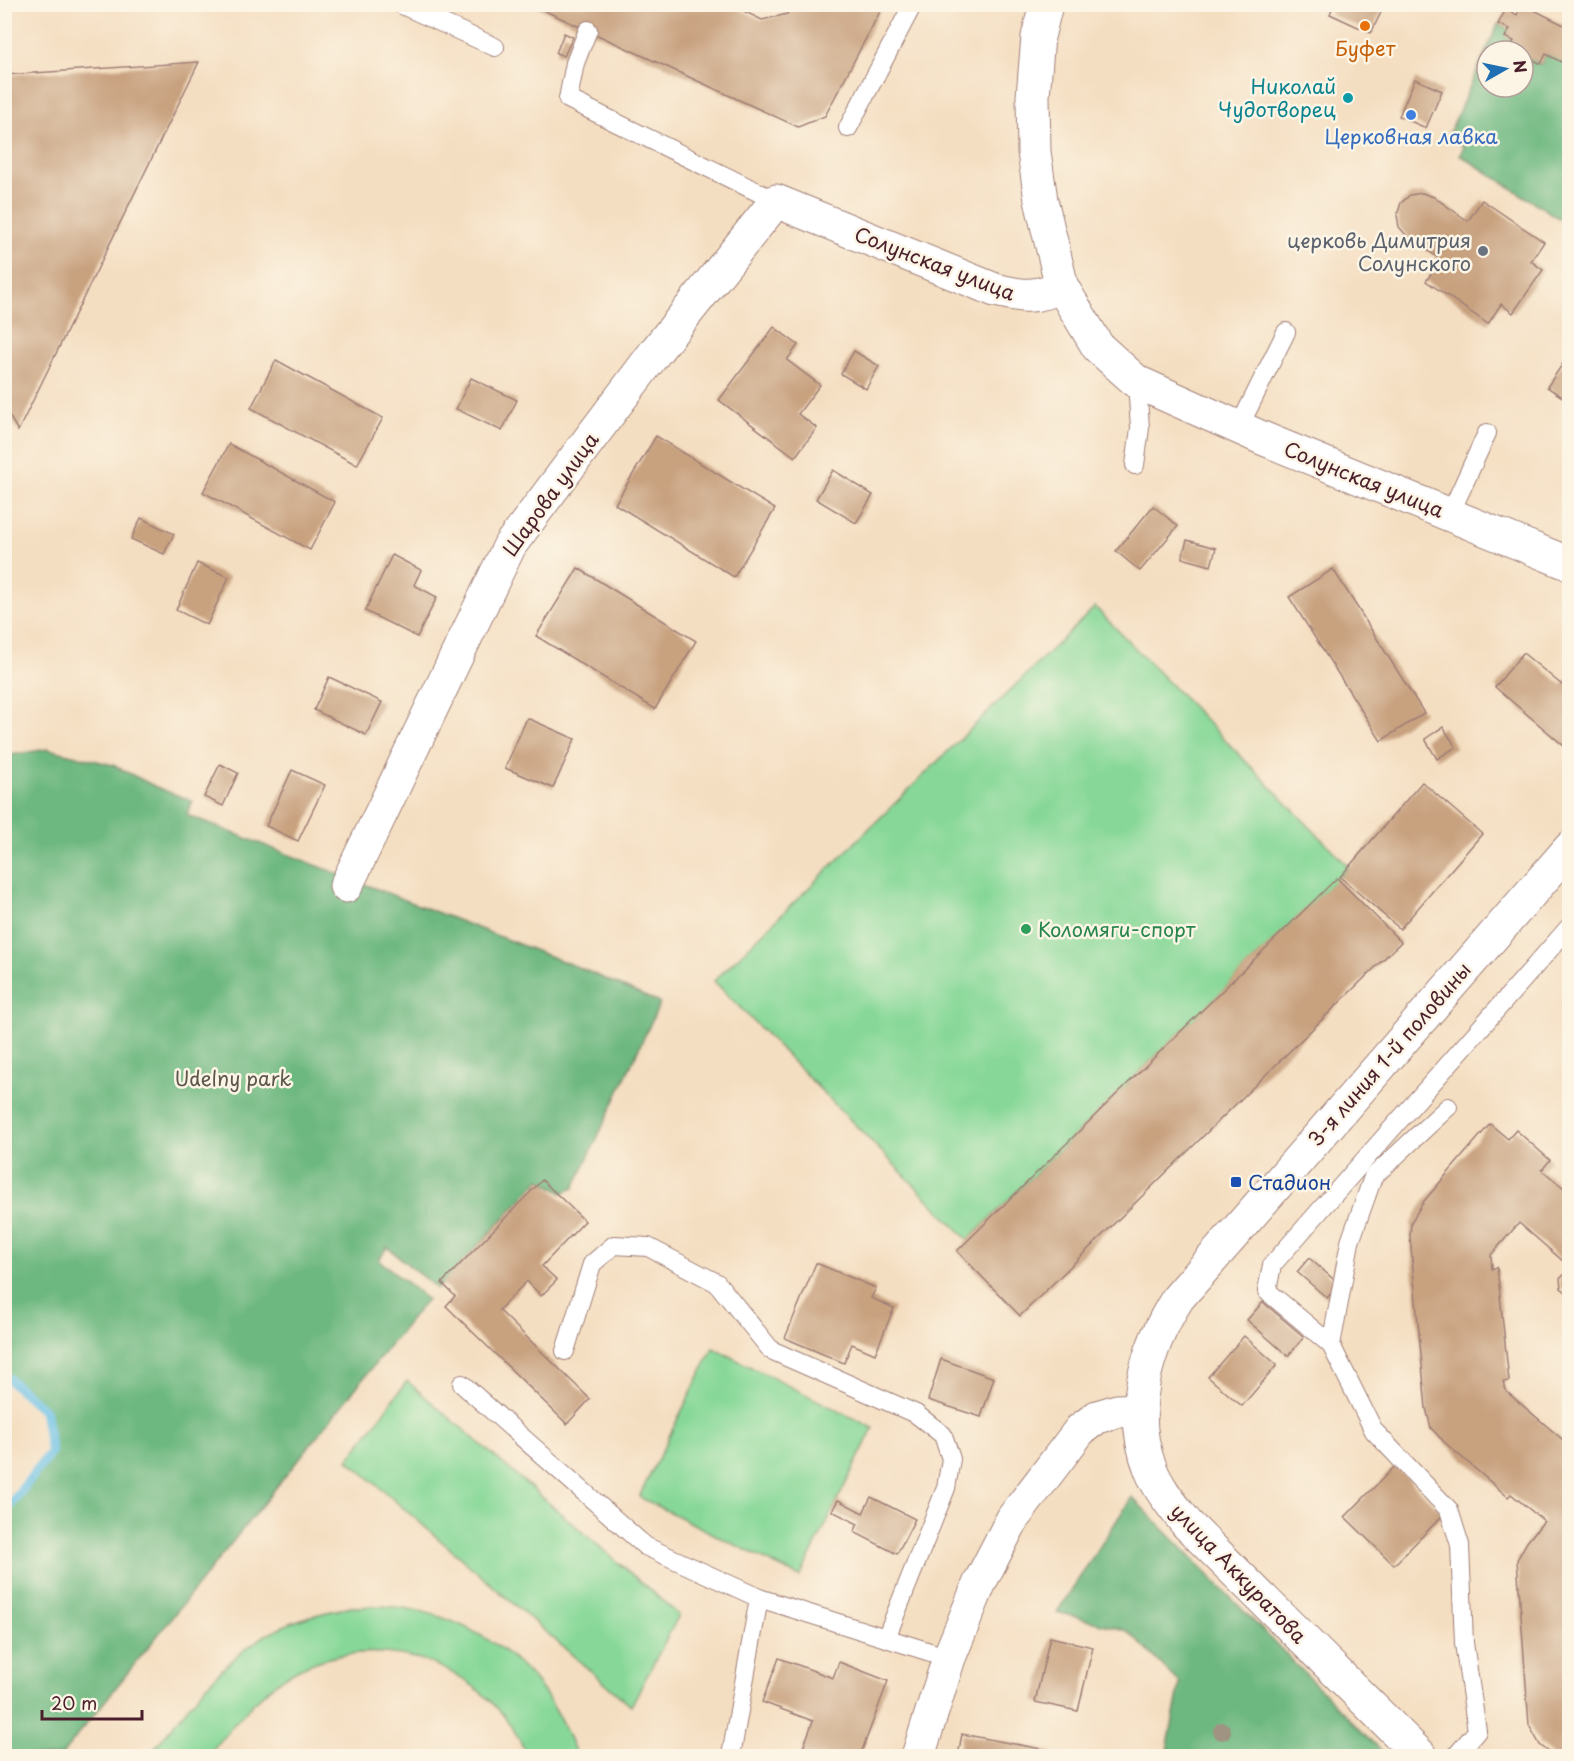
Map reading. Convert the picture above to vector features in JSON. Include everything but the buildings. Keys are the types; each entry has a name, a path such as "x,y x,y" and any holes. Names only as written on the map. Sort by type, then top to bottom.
{"street":[{"path":"1046,4 1038,37 1034,84 1034,152 1041,200 1062,287"},
{"name":"Солунская улица","path":"776,201 995,290 1025,297 1044,294 1062,287 1098,347 1137,382 1239,427 1569,564"},
{"name":"Шарова улица","path":"346,886 510,545 656,351 776,201"},
{"name":"3-я линия 1-й половины","path":"1150,1351 1163,1322 1178,1298 1569,848"},
{"name":"улица Аккуратова","path":"1150,1351 1142,1381 1142,1440 1151,1470 1167,1497 1187,1524 1421,1756"},
{"path":"918,1756 949,1658 980,1582 1013,1518 1080,1430 1097,1418 1117,1411 1141,1410"}],"lane":[{"path":"400,4 495,47"},
{"path":"848,128 913,4"},
{"name":"Солунская улица","path":"588,30 575,63 568,99 776,201"},
{"path":"1239,427 1286,332"},
{"path":"1135,465 1140,428 1137,382"},
{"path":"1450,514 1487,433"},
{"path":"1456,1756 1477,1731 1464,1643 1460,1545 1449,1510 1374,1431 1331,1345 1267,1291 1272,1265 1569,926"},
{"path":"1331,1345 1350,1242 1373,1178 1448,1107"},
{"path":"566,1351 592,1264 614,1245 648,1247 717,1284 771,1350 916,1414 943,1435 951,1459 946,1488 886,1638"},
{"path":"462,1384 645,1546 759,1598 949,1658"},
{"path":"731,1756 759,1598"}],"green space":[{"path":"1498,24 1510,29 1505,37 1510,39 1491,39"},
{"path":"1546,54 1569,64 1569,225 1460,155 1464,146 1447,138 1475,75 1475,99 1535,99 1535,61 1541,64"},
{"name":"Коломяги-спорт","path":"1095,607 1349,867 968,1240 714,981"},
{"name":"Udelny park","path":"48,749 113,765 156,787 192,801 187,815 580,968 660,1003 574,1188 562,1193 540,1179 437,1289 387,1247 379,1260 427,1299 61,1756 5,1756 4,1513 51,1452 45,1411 5,1375 5,756"},
{"path":"713,1348 873,1428 800,1577 639,1497"},
{"path":"407,1381 679,1615 631,1706 348,1460"},
{"path":"1132,1497 1386,1756 1166,1756 1180,1683 1128,1631 1057,1612"},
{"path":"352,1607 394,1607 434,1615 473,1631 491,1642 508,1654 537,1683 560,1718 577,1756 527,1756 510,1725 488,1698 461,1678 430,1663 397,1654 363,1653 328,1658 295,1671 282,1679 247,1709 207,1756 148,1756 220,1671 254,1643 292,1622"}],"waterway":[{"path":"4,1375 45,1411 51,1452 4,1513"}],"place":[{"name":"Буфет","path":"1365,26"},
{"name":"Николай Чудотворец","path":"1348,98"},
{"name":"Церковная лавка","path":"1411,115"},
{"name":"церковь Димитрия Солунского","path":"1483,251"},
{"name":"Коломяги-спорт","path":"1026,929"},
{"name":"Стадион","path":"1236,1182"}]}
